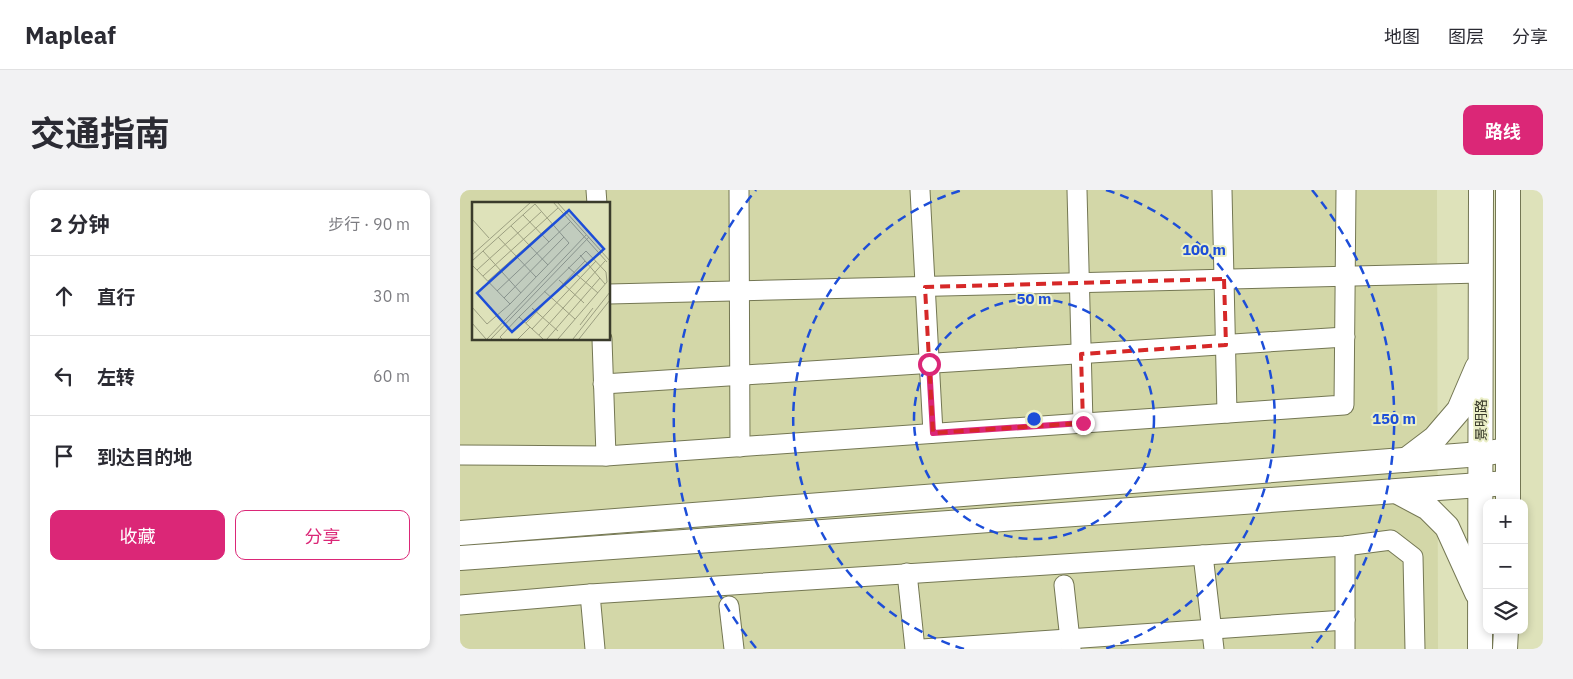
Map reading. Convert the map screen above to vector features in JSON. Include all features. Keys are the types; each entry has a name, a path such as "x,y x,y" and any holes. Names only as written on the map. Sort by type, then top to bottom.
{"street":[{"path":"739,190 740,446"},
{"path":"920,190 933,433"},
{"path":"1077,190 1083,423"},
{"path":"1222,190 1227,413"},
{"path":"460,455 606,456 1344,405 1346,190"},
{"name":"景明路","path":"1480,649 1482,486 1480,454 1481,190"},
{"name":"景明路","path":"1508,190 1508,493"},
{"path":"610,294 1481,273"},
{"path":"603,384 1344,337"},
{"path":"602,340 606,456"},
{"path":"1406,460 1435,438 1459,410 1481,360"},
{"path":"460,534 1406,460 1507,450"},
{"path":"460,558 1482,486 1508,493"},
{"path":"1398,492 1428,508 1447,526 1480,600"},
{"path":"460,605 590,594 1346,546 1391,540 1413,557 1415,649"},
{"path":"1345,649 1346,546"},
{"path":"1203,555 1214,649"},
{"path":"907,573 915,649"},
{"path":"1064,586 1070,644"},
{"path":"590,594 595,649"},
{"path":"729,606 734,649"},
{"path":"922,649 1070,644 1212,629 1345,620"},
{"path":"1505,649 1506,634"}],"highlighted area":[{"path":"1224,279 1226,345 1081,354 1083,423 933,433 925,287"}],"shaded area":[{"path":"460,190 1437,190 1438,649 460,649"}],"route":[{"path":"929,364 933,433 1083,423"}]}
